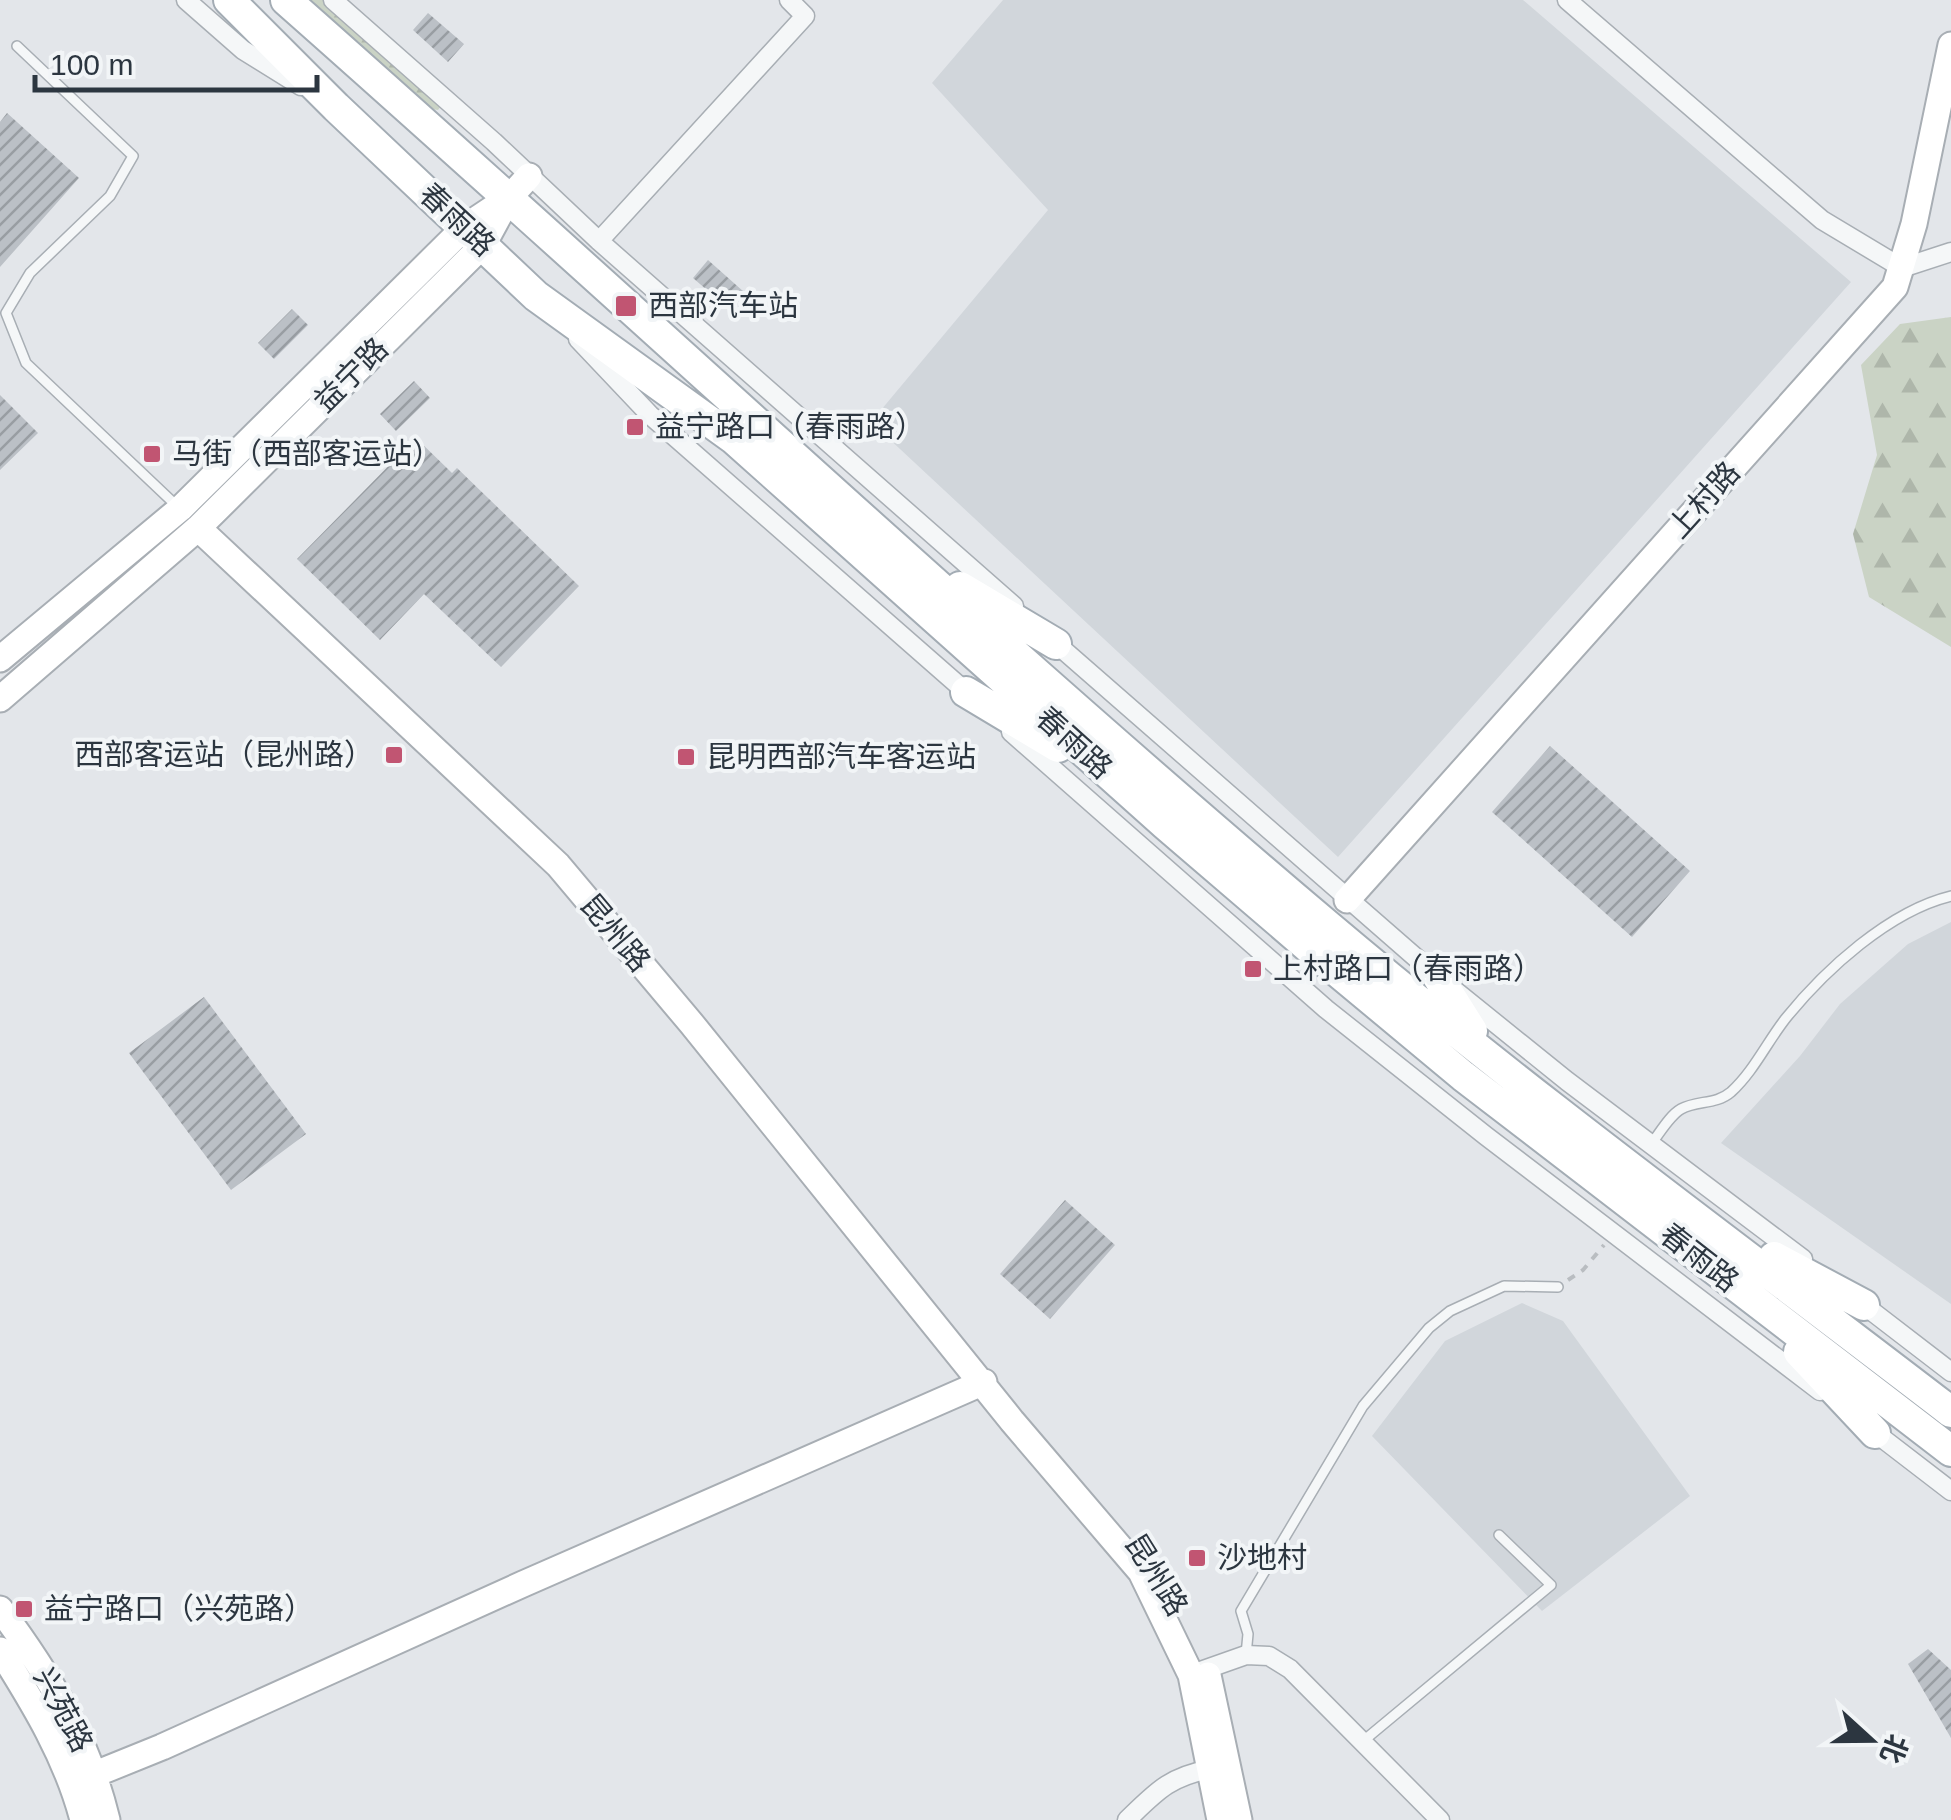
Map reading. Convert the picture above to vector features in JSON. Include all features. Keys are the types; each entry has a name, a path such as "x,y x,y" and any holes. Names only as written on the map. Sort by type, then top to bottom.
{"main road":[{"name":"春雨路","path":"229,0 336,108 536,296 734,439 1314,952 1463,1076 1951,1451"},
{"name":"春雨路","path":"286,0 893,548 1304,906 1487,1055 1951,1412"},
{"name":"上村路","path":"1347,900 1896,287 1951,45"},
{"name":"益宁路","path":"0,699 189,518 474,236 529,176"},
{"name":"益宁路","path":"0,659 189,518"},
{"name":"昆州路","path":"189,518 558,866 984,1382 1012,1421 1141,1572 1199,1672 1239,1820"},
{"path":"893,548 1056,644"},
{"path":"966,692 1116,780"},
{"path":"1438,977 1487,1055"},
{"path":"1699,1218 1864,1305"},
{"path":"1738,1288 1875,1433"},
{"path":"85,1778 162,1748 540,1576 984,1382"},
{"name":"兴苑路","path":"0,1609 46,1672 85,1778 83,1820"},
{"name":"兴苑路","path":"0,1650 85,1778 107,1820"},
{"name":"昆州路","path":"1199,1672 1220,1820"}],"street":[{"path":"186,0 243,50 336,108"},
{"path":"333,0 709,339 761,380 1347,900 1567,1081 1951,1372"},
{"path":"599,241 805,16 789,0"},
{"path":"1567,0 1822,220 1902,268 1951,252"},
{"path":"536,296 650,415 1326,1009 1951,1491"},
{"path":"1199,1672 1246,1656 1269,1656 1290,1669 1440,1820"},
{"path":"1128,1820 1165,1784 1181,1775 1210,1768"}],"lane":[{"path":"17,46 133,156 110,196 30,273 6,313 26,363 189,518"},
{"path":"1651,1144 1682,1108 1708,1104 1728,1095 1827,972 1900,919 1951,896"},
{"path":"1246,1656 1248,1634 1240,1611 1363,1406 1429,1328 1450,1311 1504,1286 1558,1287"},
{"path":"1362,1742 1551,1585 1499,1535"}],"path":[{"path":"1558,1287 1583,1270 1613,1234"}],"shaded area":[{"path":"1003,0 1523,0 1851,282 1338,857 871,422 1048,210 932,83"},
{"path":"1951,922 1951,1304 1721,1143 1800,1056 1840,1004 1908,944"},
{"path":"1522,1303 1563,1321 1690,1496 1542,1611 1372,1436 1445,1341"}],"green space":[{"path":"309,0 325,0 441,106 438,110 432,109"},
{"path":"1951,317 1951,647 1869,597 1853,534 1877,455 1861,365 1900,324"}],"building":[{"path":"428,13 464,44 448,62 413,30"},
{"path":"7,113 79,178 0,267 0,122"},
{"path":"708,260 744,292 729,309 693,278"},
{"path":"292,309 308,325 274,359 258,343"},
{"path":"414,381 430,398 396,431 380,414"},
{"path":"0,395 38,433 0,470"},
{"path":"416,438 452,473 457,468 579,586 501,667 424,594 380,640 297,559"},
{"path":"1550,746 1690,871 1632,937 1492,812"},
{"path":"204,997 306,1134 231,1190 129,1053"},
{"path":"1065,1200 1115,1245 1050,1319 1000,1274"},
{"path":"1928,1649 1951,1670 1951,1738 1908,1664"}],"place":[{"name":"西部汽车站","path":"626,306"},
{"name":"益宁路口（春雨路）","path":"635,427"},
{"name":"马街（西部客运站）","path":"152,454"},
{"name":"西部客运站（昆州路）","path":"394,755"},
{"name":"昆明西部汽车客运站","path":"686,757"},
{"name":"上村路口（春雨路）","path":"1253,969"},
{"name":"沙地村","path":"1197,1558"},
{"name":"益宁路口（兴苑路）","path":"24,1609"}]}
